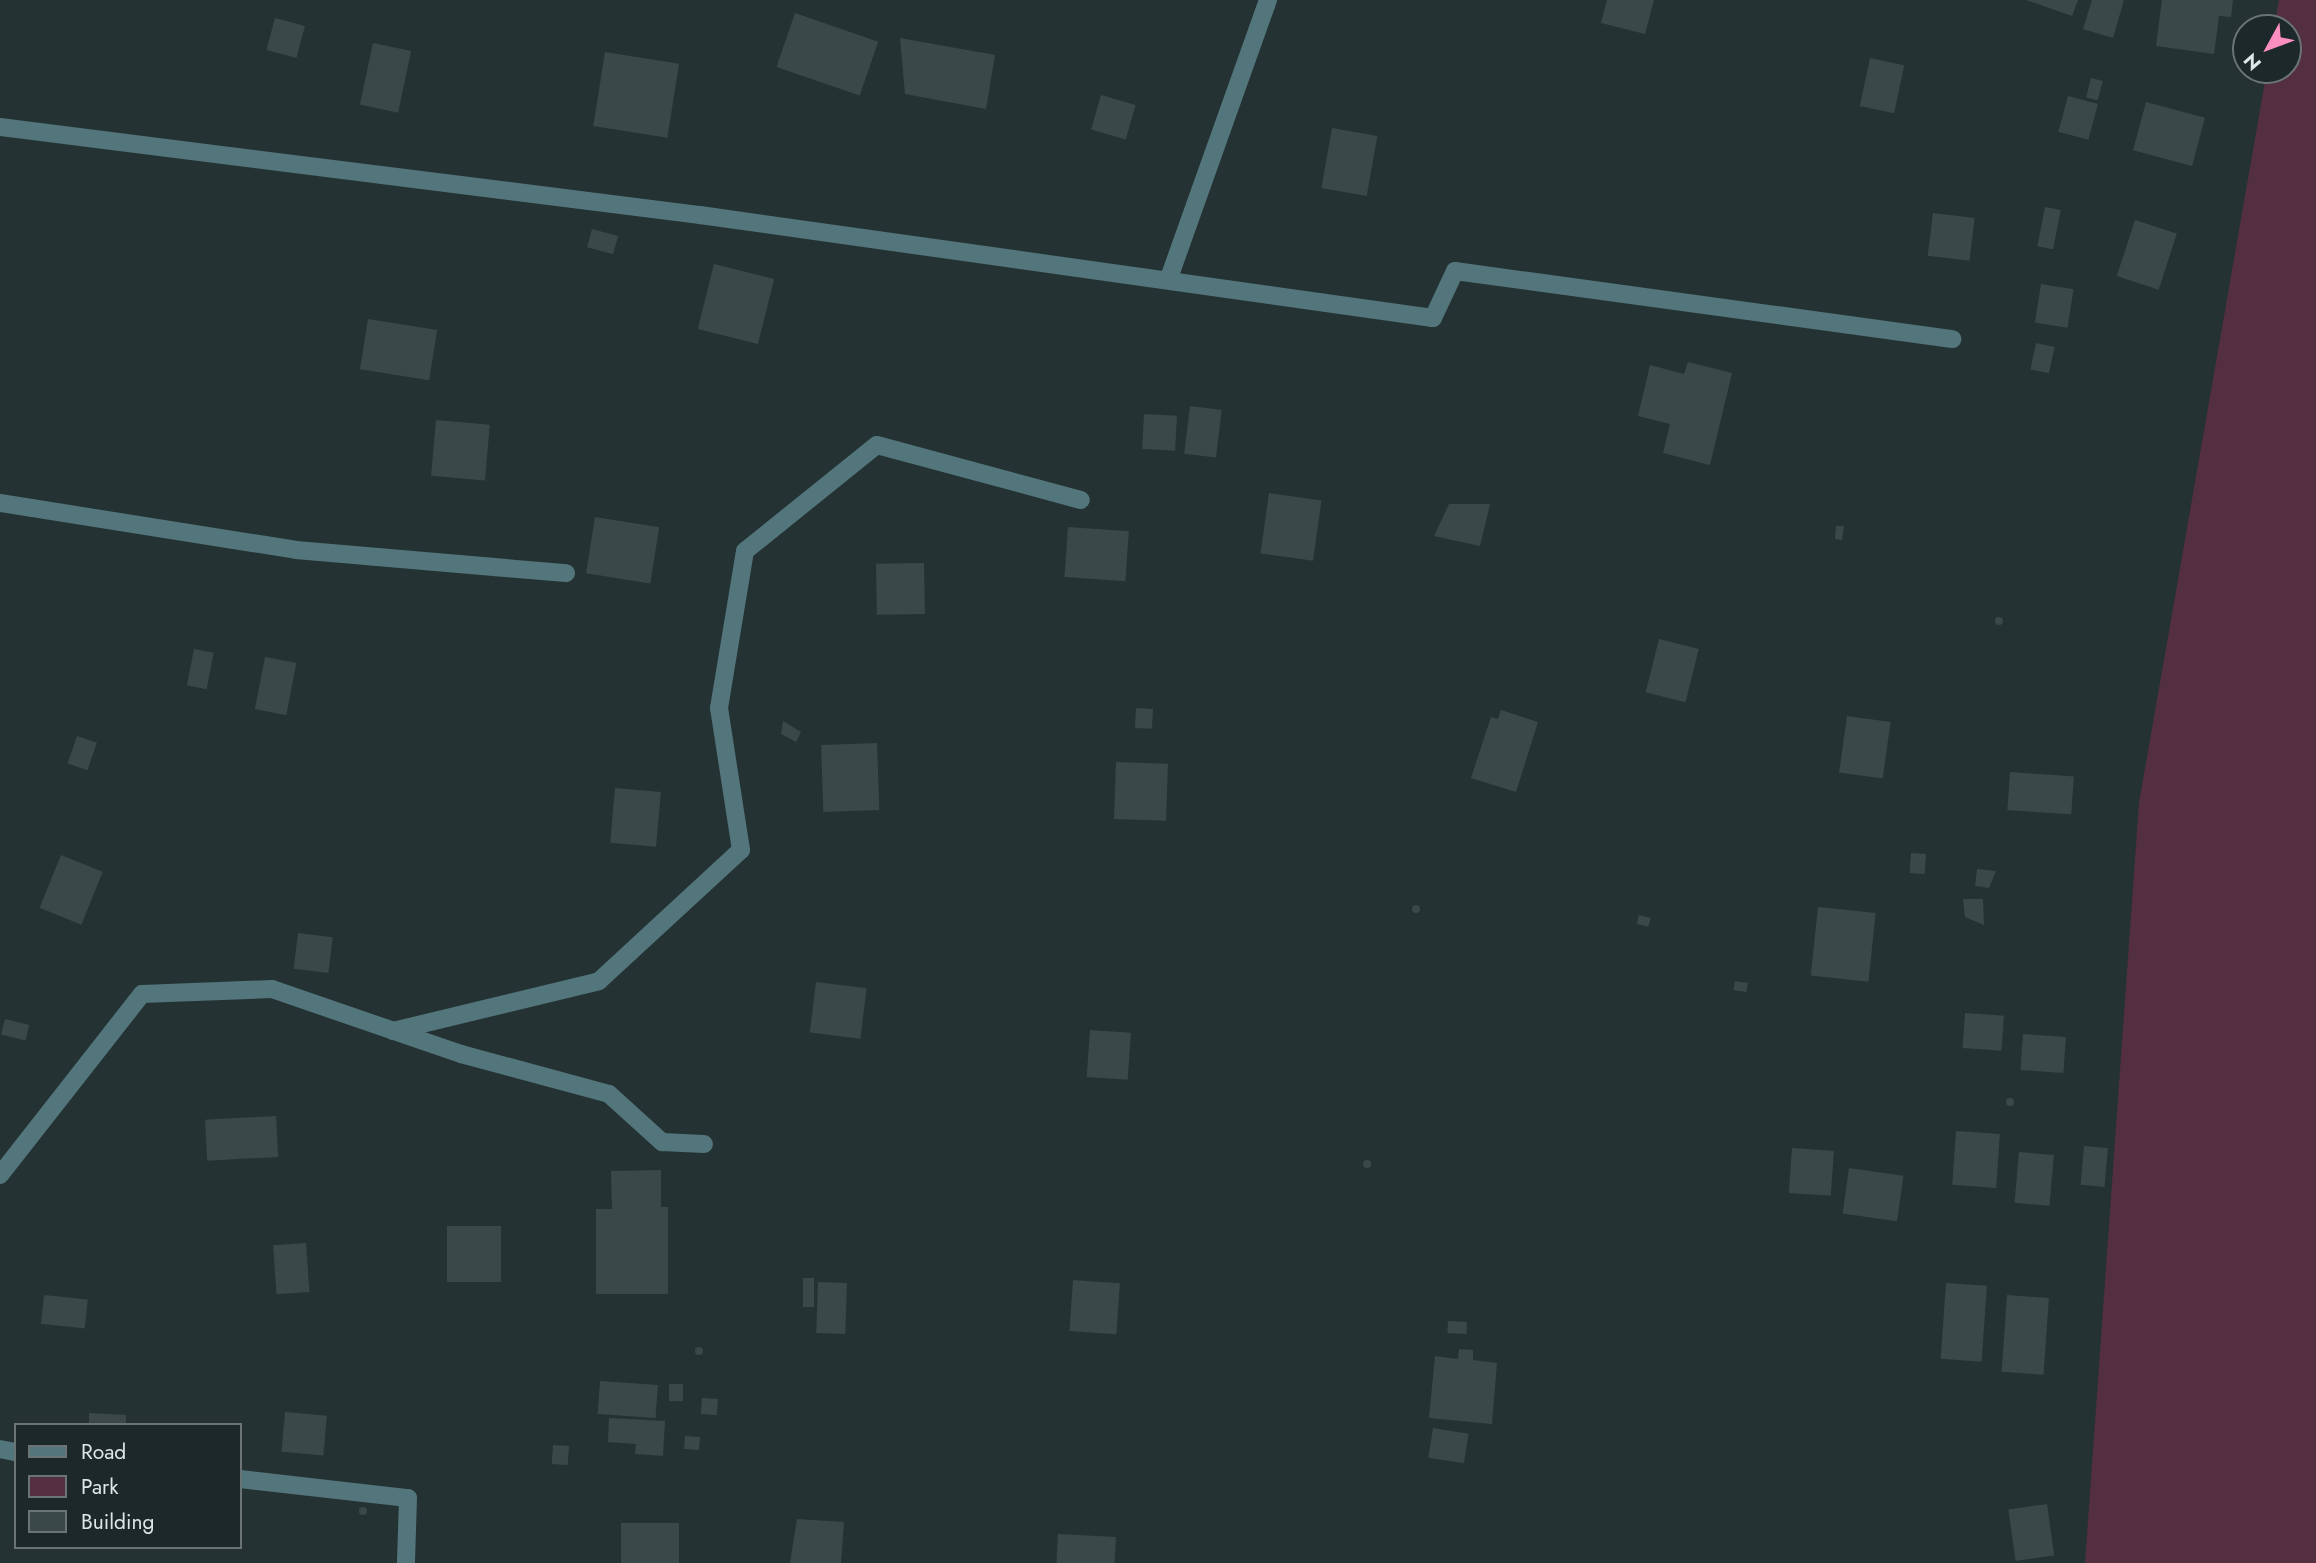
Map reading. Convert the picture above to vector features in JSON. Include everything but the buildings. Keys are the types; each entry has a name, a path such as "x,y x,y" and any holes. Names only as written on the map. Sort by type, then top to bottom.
{"street":[{"path":"1169,278 1268,0"},
{"path":"0,127 186,147 1169,278 1433,318 1455,271 1952,338"},
{"path":"393,1031 599,981 741,850 719,708 745,551 877,445 1081,500"},
{"path":"0,503 296,550 566,573"},
{"path":"0,1175 142,993 272,989 393,1031 609,1094 662,1142 704,1144"},
{"path":"242,1479 408,1498 406,1563"}],"green space":[{"path":"2279,0 2316,0 2316,1563 2085,1563 2139,803 2265,84 2302,84 2302,14 2276,14"}]}
